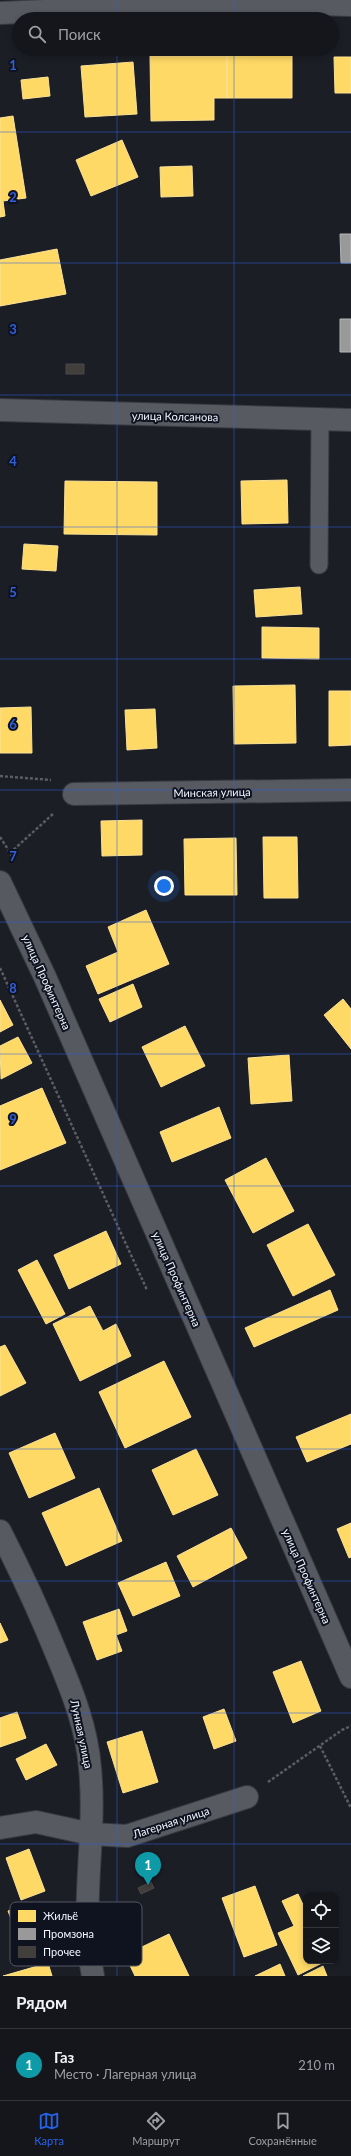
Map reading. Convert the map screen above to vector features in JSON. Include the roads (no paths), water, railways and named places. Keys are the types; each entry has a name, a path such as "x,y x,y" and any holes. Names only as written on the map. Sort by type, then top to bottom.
{"main road":[{"name":"улица Профинтерна","path":"0,882 45,978 351,1678"}],"street":[{"path":"20,12 244,1 351,5"},
{"path":"0,13 12,12"},
{"name":"улица Колсанова","path":"0,410 351,420"},
{"name":"Минская улица","path":"74,794 351,790"},
{"name":"Лунная улица","path":"0,1531 32,1593 77,1702 90,1767 91,1834 87,1902"},
{"name":"Лагерная улица","path":"0,1828 36,1822 91,1834 127,1836 247,1797"},
{"name":"Лунная улица","path":"91,1966 93,1976"}],"lane":[{"path":"319,565 320,420"}],"place":[{"name":"Газ","path":"148,1885"}]}
